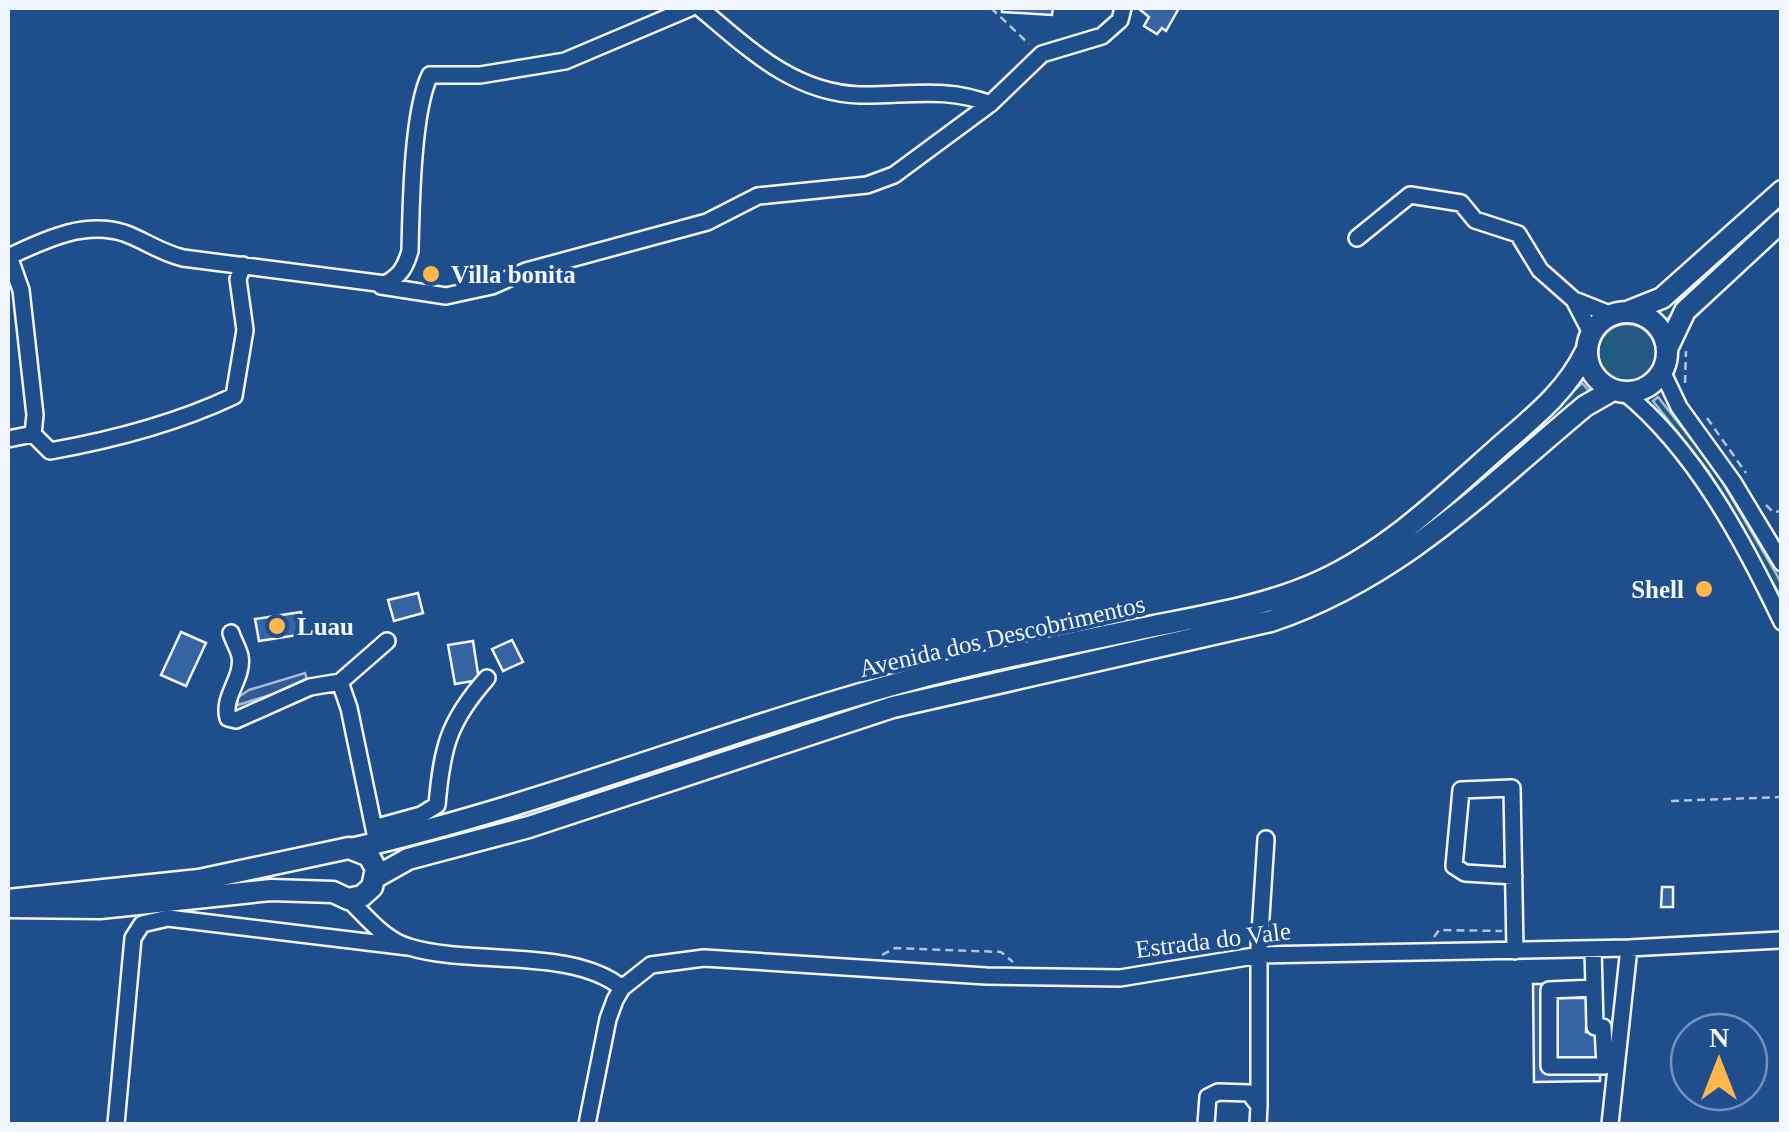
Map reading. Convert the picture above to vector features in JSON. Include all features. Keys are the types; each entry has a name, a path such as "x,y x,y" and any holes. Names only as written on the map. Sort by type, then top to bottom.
{"main road":[{"path":"1782,191 1662,298 1619,314 1589,342 1594,375 1619,391 1646,387 1677,347 1686,311 1782,221"},
{"path":"1619,314 1649,319 1677,347"},
{"name":"Avenida dos Descobrimentos","path":"8,904 199,880 346,850 376,835 578,786 870,691 1213,614 1320,582 1386,542 1440,500 1562,392 1589,342"},
{"name":"Avenida dos Descobrimentos","path":"376,878 408,860 529,827 893,707 1204,637 1312,607 1374,576 1417,547 1585,406 1619,391"},
{"path":"8,904 100,908 270,890 340,895 368,892 376,878 369,856 346,850 325,871 340,895"}],"street":[{"path":"406,292 418,135 424,87 430,75 480,75 565,60 669,12 690,8"},
{"path":"700,8 785,75 824,90 859,95 948,92 990,104"},
{"path":"243,264 238,278 245,330 234,396 88,444 50,451 34,434 21,290 8,256 56,234 123,233 159,252 183,258 243,264 446,296 707,222 758,196 867,186 894,175 990,104 1042,54 1102,36 1120,20 1123,8"},
{"path":"1357,238 1410,195 1461,203 1475,220 1518,234 1540,270 1574,300 1619,314"},
{"path":"372,284 385,284 397,278 410,252"},
{"path":"1574,300 1589,342"},
{"path":"1662,371 1679,407 1733,482 1782,563"},
{"path":"1619,391 1649,413 1684,456 1741,545 1782,622"},
{"path":"8,438 34,434"},
{"path":"1765,533 1782,526"},
{"path":"231,633 240,658 228,700 228,718 236,720 310,687 340,682 386,642"},
{"path":"340,682 376,835 437,805 441,762 451,728 461,707 487,678"},
{"path":"1514,876 1465,873 1454,866 1461,790 1512,788 1516,951"},
{"path":"1258,1124 1266,838"},
{"path":"340,895 402,944"},
{"path":"116,1124 133,938 142,924 168,918 570,966 610,978 622,988 608,1019 587,1124"},
{"name":"Estrada do Vale","path":"622,988 652,965 704,958 986,976 1120,978 1260,955 1629,948 1782,940"},
{"path":"1610,1124 1629,948"},
{"path":"1593,949 1595,1026 1603,1026 1604,1066 1550,1066 1550,990 1594,988"},
{"path":"1235,1093 1252,1082 1258,1070"},
{"path":"1206,1124 1208,1097 1218,1092 1249,1093 1259,1106"}],"path":[{"path":"992,8 1042,54"},
{"path":"1677,347 1685,387"},
{"path":"1704,414 1747,474"},
{"path":"1764,504 1773,512 1782,511"},
{"path":"1671,801 1782,797"},
{"path":"1429,943 1439,930 1515,930"},
{"path":"872,960 896,948 1001,952 1022,970"}],"shaded area":[{"path":"1781,202 1781,210 1666,320 1658,312"},
{"path":"1627,324 1647,333 1656,353 1647,373 1627,382 1607,373 1598,353 1607,333"},
{"path":"1582,383 1589,391 1443,517 1279,610 898,697 802,725 458,840 780,727 957,676 1268,608 1464,491"},
{"path":"1658,397 1714,468 1777,575 1781,597 1708,471 1653,401"},
{"path":"305,673 308,683 238,705 237,698 249,690"}],"building":[{"path":"1002,8 1053,8 1052,15 1002,12"},
{"path":"1138,8 1179,8 1166,31 1162,28 1157,34 1144,26 1149,17"},
{"path":"418,593 423,613 394,621 388,600"},
{"path":"301,612 304,634 259,641 255,619"},
{"path":"181,632 206,643 186,686 161,675"},
{"path":"512,640 523,662 503,671 492,649"},
{"path":"473,641 479,680 455,684 448,645"},
{"path":"1662,887 1673,887 1673,907 1661,907"},
{"path":"1533,984 1545,984 1546,1072 1600,1072 1600,1081 1534,1082"},
{"path":"1556,998 1587,998 1586,1032 1598,1033 1597,1062 1555,1061"}],"place":[{"name":"Villa bonita","path":"431,274"},
{"name":"Shell","path":"1704,589"},
{"name":"Luau","path":"277,626"}]}
